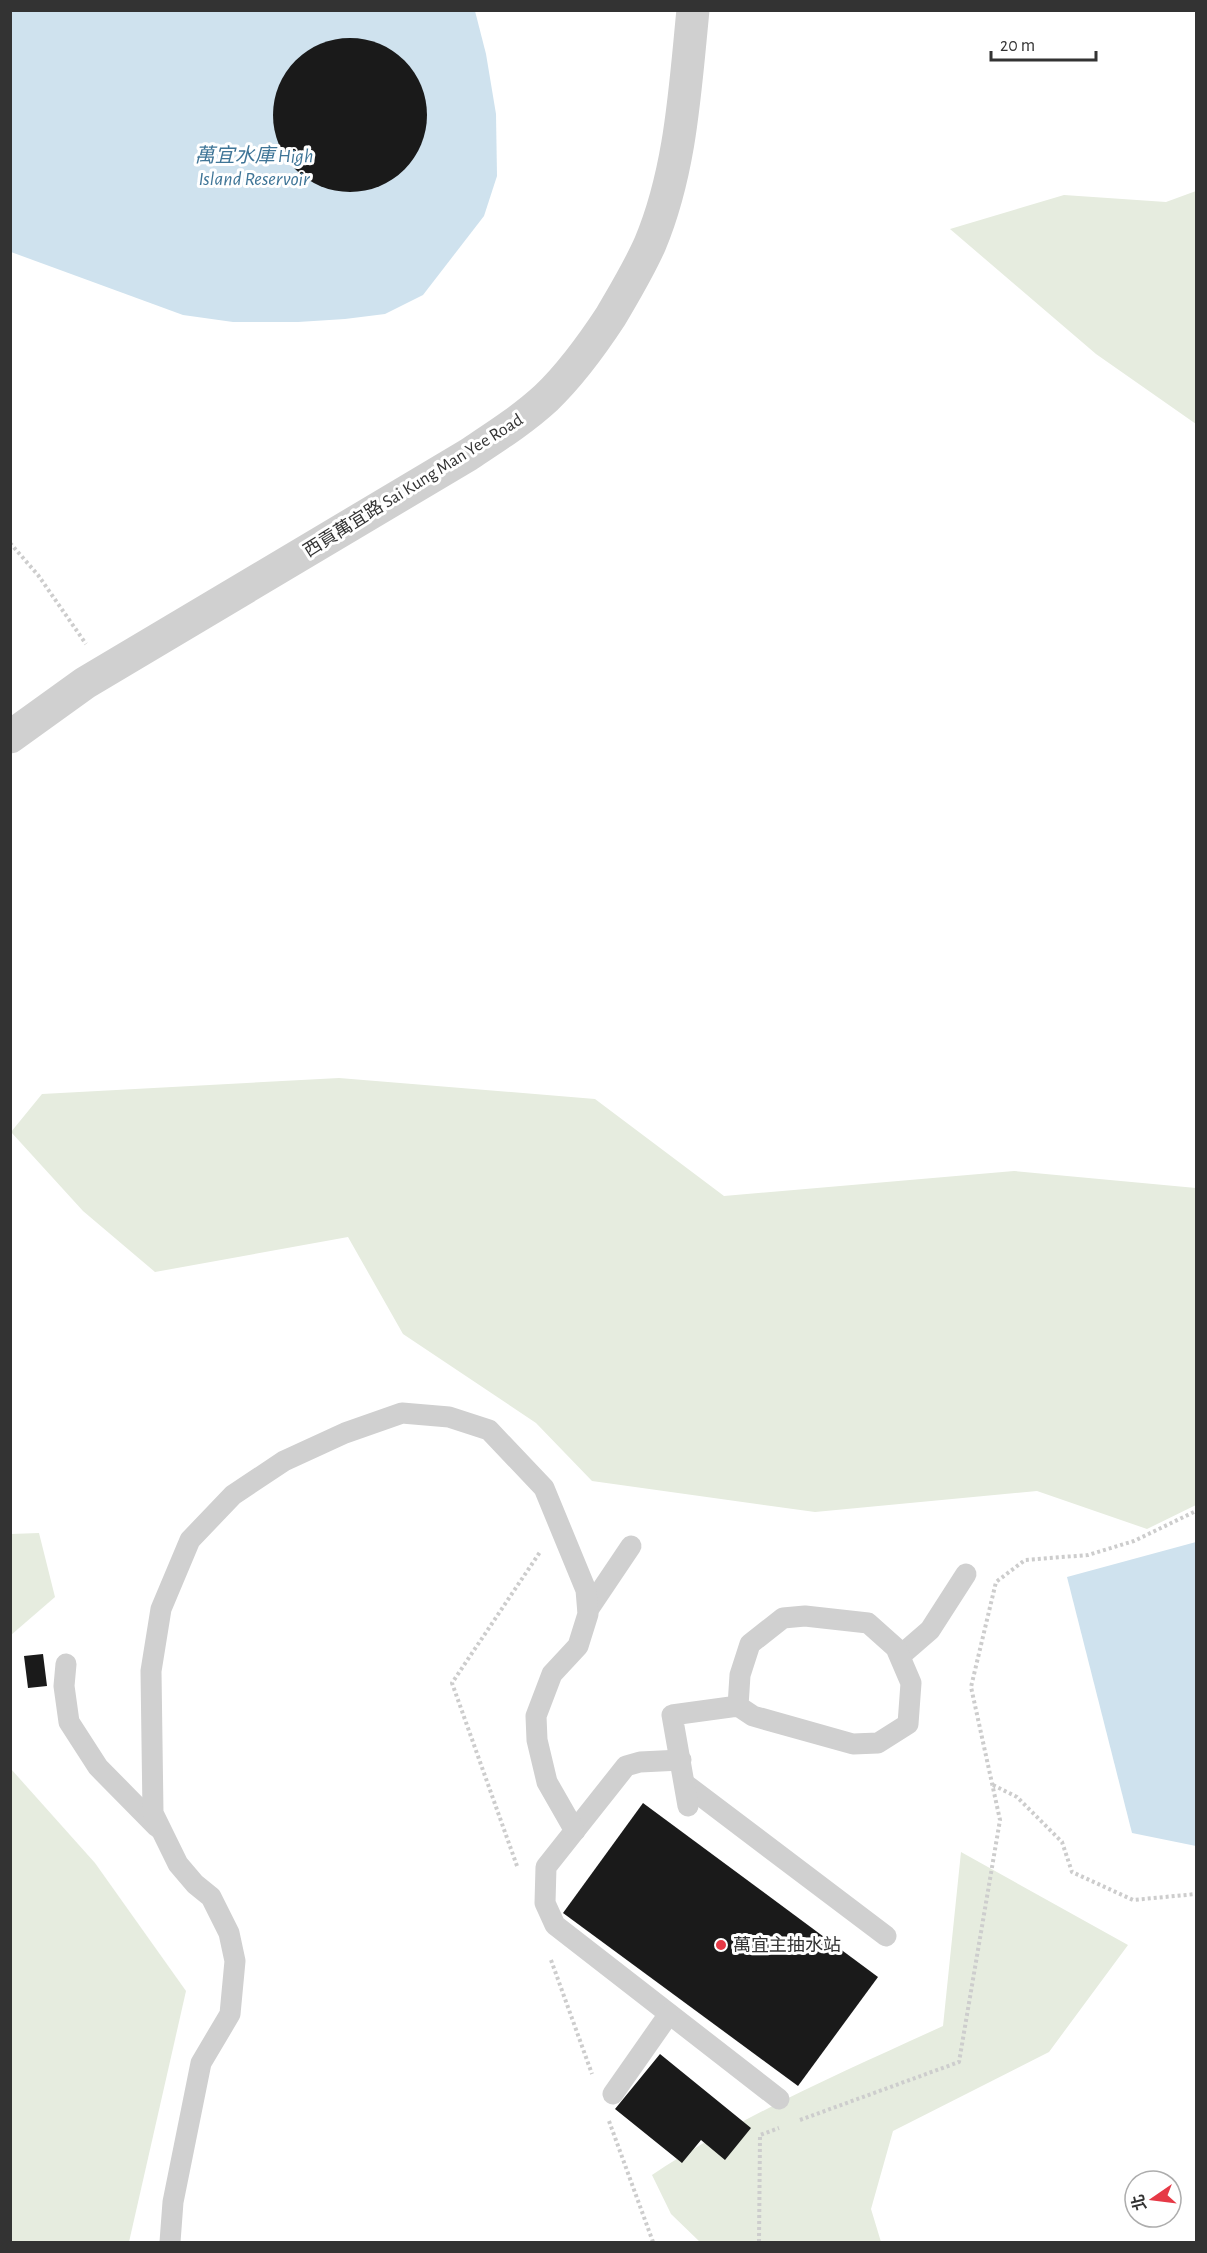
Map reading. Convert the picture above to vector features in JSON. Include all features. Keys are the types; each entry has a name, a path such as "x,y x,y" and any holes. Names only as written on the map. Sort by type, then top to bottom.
{"street":[{"name":"西貢萬宜路 Sai Kung Man Yee Road","path":"10,737 56,703 106,671 468,455 526,415 566,378 599,334 632,280 660,216 669,187 680,132 693,10"}],"lane":[{"path":"170,2242 173,2202 201,2063 230,2014 236,1961 229,1932 211,1897 195,1884 178,1864 153,1814 151,1671 161,1609 190,1540 233,1495 284,1461 345,1433 402,1413 448,1417 489,1430 544,1488 586,1590 588,1610"},
{"path":"574,1831 547,1782 537,1740 536,1716 552,1674 578,1646 588,1610 631,1546"},
{"path":"900,1656 930,1630 966,1574"},
{"path":"688,1806 672,1714 738,1706 753,1716 853,1744 878,1743 908,1724 911,1683 896,1648 868,1623 805,1616 783,1618 750,1644 740,1675 738,1706"},
{"path":"66,1664 64,1686 69,1722 98,1767 162,1831"},
{"path":"681,1760 640,1762 626,1766 546,1867 546,1903 555,1926 779,2099"},
{"path":"685,1784 886,1936"},
{"path":"613,2094 669,2014"}],"path":[{"path":"10,543 38,575 106,671"},
{"path":"793,2122 959,2062 1000,1820 971,1686 996,1582 1025,1560 1088,1554 1122,1545 1197,1511"},
{"path":"993,1785 1017,1797 1062,1842 1072,1872 1133,1900 1197,1894"},
{"path":"759,2242 760,2134 782,2126"}],"shaded area":[{"path":"1196,191 1196,424 1096,354 950,229 1064,195 1166,202"},
{"path":"339,1078 595,1099 724,1196 1014,1171 1196,1188 1196,1505 1147,1529 1037,1491 815,1512 592,1481 536,1423 403,1334 348,1237 155,1272 83,1211 11,1132 42,1094"},
{"path":"39,1533 55,1597 11,1635 11,1534"},
{"path":"11,1769 95,1863 186,1991 129,2242 11,2242"},
{"path":"961,1852 1128,1945 1049,2052 893,2131 871,2209 881,2242 700,2242 671,2214 652,2175 758,2113 943,2026"}],"water":[{"name":"萬宜水庫 High Island Reservoir","path":"10,11 475,11 486,54 496,114 497,176 484,216 423,295 385,314 345,319 233,322 183,315 11,252"},
{"path":"1196,1542 1196,1846 1132,1833 1067,1577"}],"building":[{"path":"350,38 365,39 380,44 405,60 421,85 426,100 426,130 421,145 405,170 380,186 365,191 350,192 335,191 320,186 295,170 279,145 274,130 273,115 274,100 279,85 295,60 320,44 335,39"},
{"path":"43,1654 47,1686 28,1688 24,1656"},
{"name":"萬宜主抽水站","path":"643,1803 878,1977 798,2086 563,1913"},
{"path":"660,2054 751,2128 725,2160 701,2140 682,2163 615,2109"}],"place":[{"name":"萬宜主抽水站","path":"721,1945"}]}
